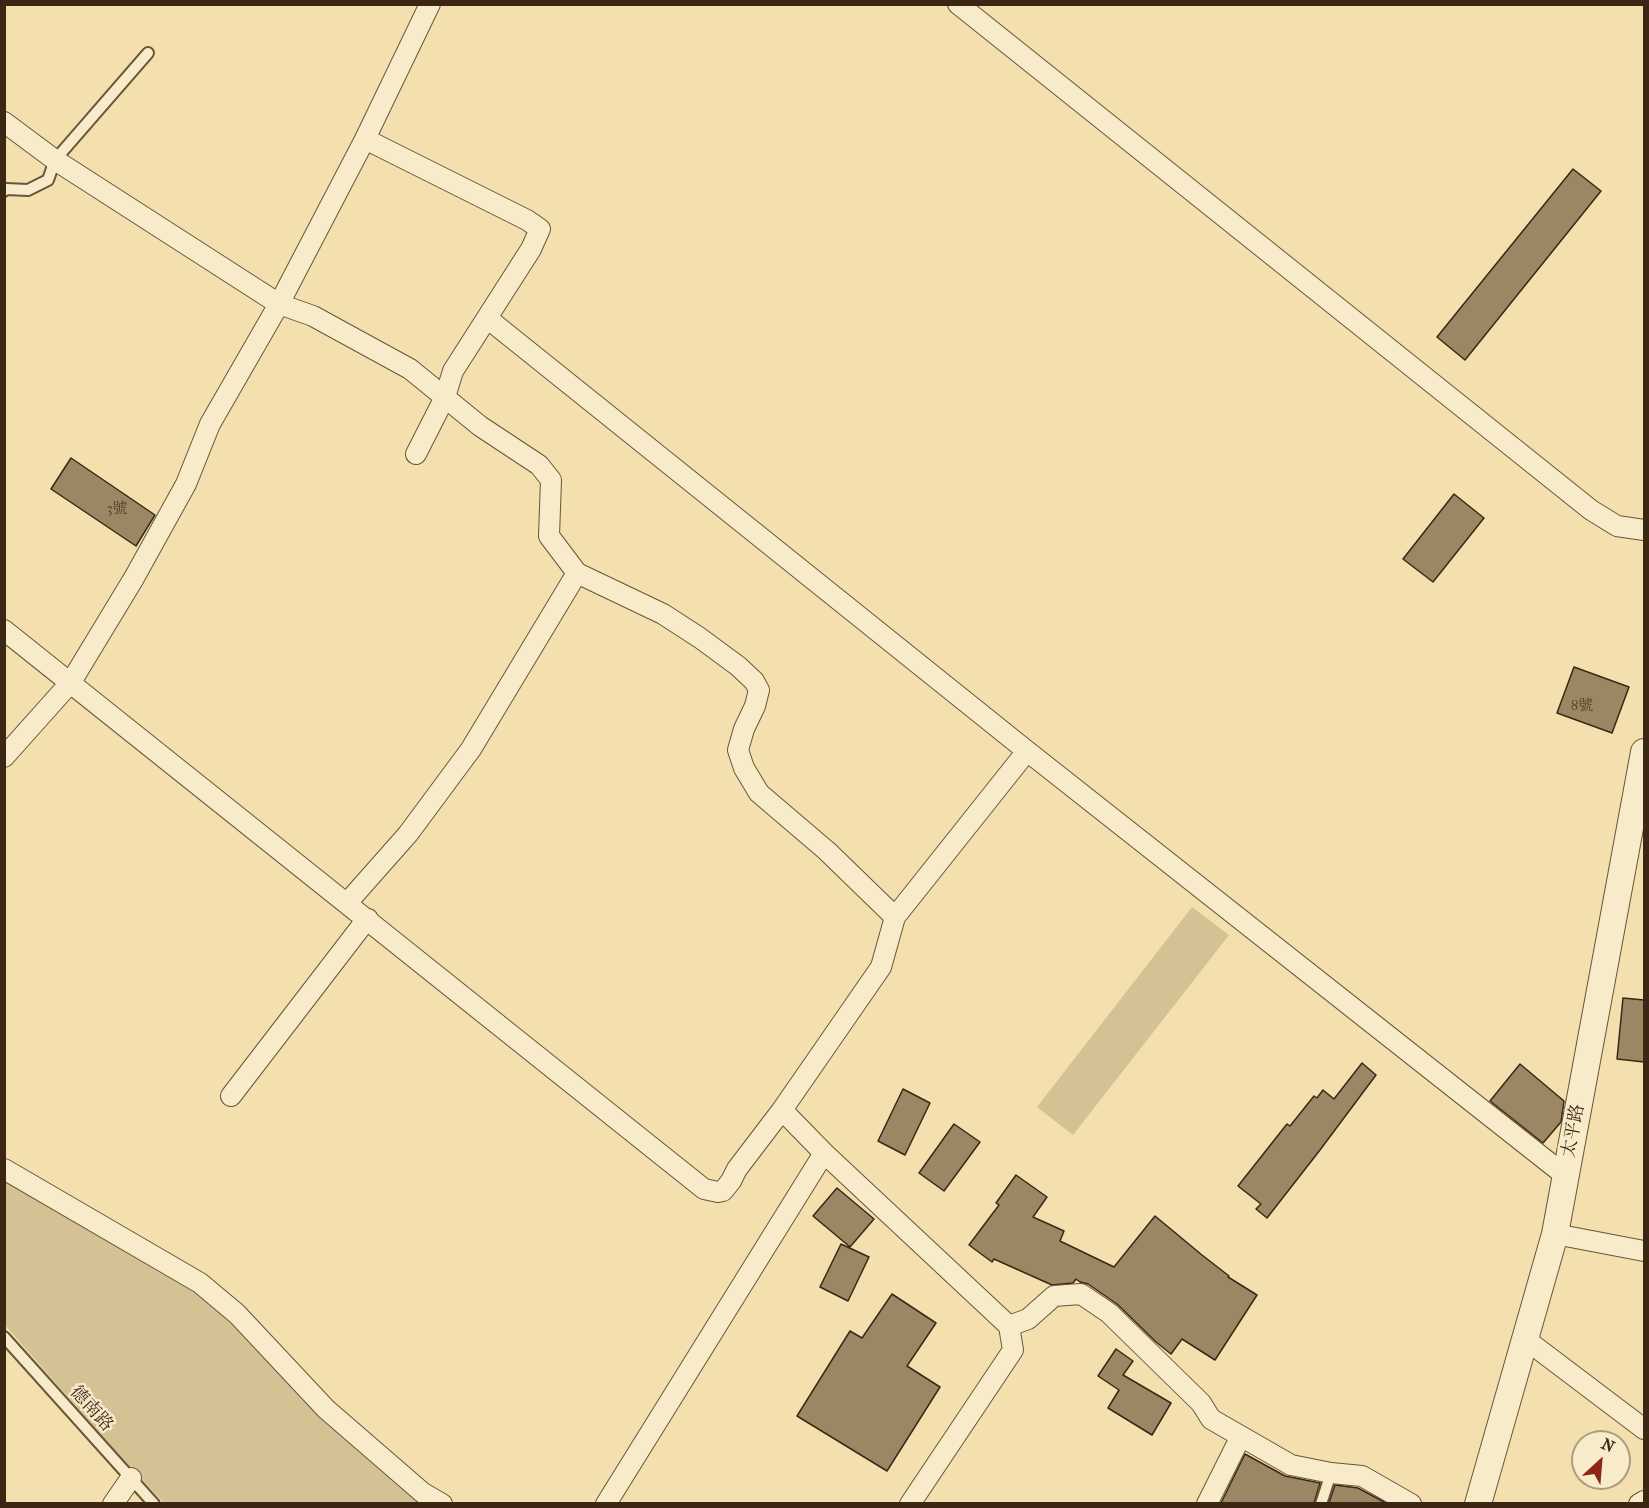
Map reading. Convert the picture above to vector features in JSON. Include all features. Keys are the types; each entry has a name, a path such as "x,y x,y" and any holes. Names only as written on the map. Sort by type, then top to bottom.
{"street":[{"path":"4,757 71,682 140,569 186,484 210,424 279,304 430,4"},
{"path":"958,4 1591,510 1617,526 1644,530"},
{"path":"4,122 55,160 279,304 313,316 410,369 480,426 539,465 551,480 549,536 577,573 663,614 729,659 754,681 759,690 738,750 744,768 759,793 827,851 895,916"},
{"path":"364,139 527,220 540,229 531,249 453,371 445,397 416,454"},
{"path":"487,318 1027,751 1566,1176"},
{"path":"347,903 408,834 471,749 577,573"},
{"path":"4,630 704,1189 718,1192 723,1191 731,1181 737,1169 782,1110 881,967 895,916 1027,751"},
{"name":"太平路","path":"1478,1503 1555,1234 1644,760"},
{"path":"231,1096 367,919"},
{"path":"782,1110 824,1153 1009,1326 1013,1350 909,1503"},
{"path":"606,1503 824,1153"},
{"path":"4,1170 200,1282 237,1314 326,1409 423,1493 442,1503"},
{"path":"1555,1234 1644,1251"},
{"path":"1009,1326 1028,1319 1054,1296 1081,1294 1109,1313 1202,1403 1211,1419 1291,1465 1362,1476 1411,1503"},
{"path":"1525,1339 1644,1429"},
{"path":"1207,1503 1241,1436"},
{"path":"113,1503 131,1478"},
{"path":"1639,1503 1644,1501"}],"lane":[{"path":"4,191 6,189 28,190 48,180 55,160 148,53"},
{"name":"德南路","path":"4,1337 154,1503"},
{"path":"1321,1503 1331,1473"}],"shaded area":[{"path":"1192,907 1229,935 1073,1135 1037,1107"},
{"path":"4,1164 177,1257 247,1315 342,1419 452,1503 164,1503 5,1325"}],"building":[{"path":"1573,169 1601,191 1465,360 1437,337"},
{"path":"71,458 155,515 136,546 51,489"},
{"path":"1454,494 1484,518 1433,582 1403,559"},
{"path":"1574,667 1629,687 1612,733 1557,713"},
{"path":"1623,998 1644,1000 1644,1062 1617,1059"},
{"path":"1362,1063 1376,1075 1267,1218 1256,1209 1261,1204 1238,1186 1287,1124 1290,1126 1314,1096 1317,1098 1323,1090 1334,1099"},
{"path":"1520,1064 1564,1101 1561,1122 1543,1143 1490,1101"},
{"path":"903,1089 930,1103 905,1155 878,1141"},
{"path":"954,1124 980,1142 944,1191 919,1173"},
{"path":"1016,1175 1047,1197 1033,1217 1064,1231 1060,1241 1114,1267 1155,1216 1228,1277 1257,1295 1215,1360 1182,1339 1171,1354 1117,1304 1088,1284 1076,1279 1073,1283 1052,1285 994,1259 992,1262 969,1245 999,1205 996,1203"},
{"path":"837,1188 874,1219 850,1247 813,1216"},
{"path":"841,1244 869,1257 848,1301 820,1287"},
{"path":"892,1294 936,1323 907,1366 940,1387 887,1471 797,1416 850,1331 862,1338"},
{"path":"1116,1349 1133,1361 1123,1375 1171,1403 1152,1435 1108,1408 1119,1390 1098,1376"},
{"path":"1245,1454 1285,1476 1320,1483 1314,1503 1221,1503"},
{"path":"1335,1485 1358,1488 1386,1503 1329,1503"}]}
